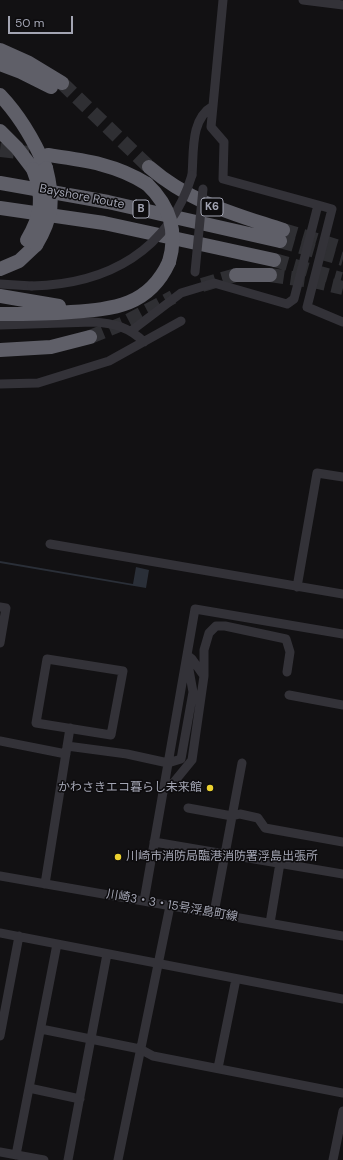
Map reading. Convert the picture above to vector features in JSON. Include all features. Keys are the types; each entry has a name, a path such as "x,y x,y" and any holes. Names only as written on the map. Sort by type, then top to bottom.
{"highway":[{"path":"0,50 29,63 56,85 0,64"},
{"path":"0,95 26,126 37,145 42,164 40,210 32,243 19,261 0,269"},
{"path":"0,131 17,148 42,164 106,165 125,171 147,184 160,197 169,214 174,240 169,262 157,284 148,292 127,304 108,309 52,313 0,314"},
{"name":"K6","path":"149,167 178,190 197,200 282,235"},
{"name":"Bayshore Route","path":"0,183 282,235"},
{"name":"Bayshore Route","path":"0,208 104,223 274,260"},
{"path":"0,261 32,243"},
{"path":"236,275 270,275"},
{"path":"0,296 56,306 108,309"},
{"path":"0,350 40,348 69,344 90,337"},
{"path":"0,342 47,346 69,344"}],"street":[{"path":"224,0 211,126 224,142 223,179 332,209 307,307 343,322"},
{"path":"303,0 343,5"},
{"path":"0,284 32,286 61,285 87,280 110,271 135,256 158,236 179,210 192,175 197,125 207,109 213,106"},
{"path":"194,288 203,189"},
{"path":"131,331 181,293 214,283 287,304 294,299 318,206"},
{"path":"0,384 38,383 109,361 181,321"},
{"path":"0,324 108,323 131,331 144,342"},
{"path":"297,587 317,473 343,477"},
{"path":"50,544 343,594"},
{"path":"0,607 6,608 0,643"},
{"path":"144,901 195,609 343,634"},
{"path":"163,789 174,782 192,760 204,676 204,650 209,633 216,626 225,626 286,639 290,652 287,672"},
{"path":"187,655 192,659 204,676"},
{"path":"46,659 123,671 111,735 70,728 36,723 46,659"},
{"path":"289,695 343,705"},
{"path":"45,884 70,728"},
{"path":"0,741 67,750 128,754 168,763"},
{"path":"214,913 242,764"},
{"path":"188,808 232,816 240,814 258,818 265,828 343,842"},
{"path":"154,842 343,874"},
{"path":"270,923 280,863"},
{"name":"川崎3・3・15号浮島町線","path":"0,876 343,936"},
{"path":"118,1160 157,963 170,906"},
{"path":"0,933 343,999"},
{"path":"0,1036 4,995 19,936"},
{"path":"16,1154 57,944"},
{"path":"68,1160 107,954"},
{"path":"218,1068 236,979"},
{"path":"40,1029 140,1049 153,1056 343,1093"},
{"path":"29,1088 80,1099"},
{"path":"333,1160 343,1111"},
{"path":"0,1152 44,1160"}],"shaded area":[{"path":"0,561 133,584 136,567 149,570 146,588 0,563"}],"tunnel":[{"path":"62,83 149,167"},
{"path":"0,150 29,153"},
{"path":"283,230 343,248"},
{"path":"280,241 343,259"},
{"path":"274,260 341,279"},
{"path":"202,285 236,275"},
{"path":"270,275 318,282 343,288"},
{"path":"90,337 124,323 173,297"}],"place":[{"name":"かわさきエコ暮らし未来館","path":"210,788"},
{"name":"川崎市消防局臨港消防署浮島出張所","path":"118,857"}]}
